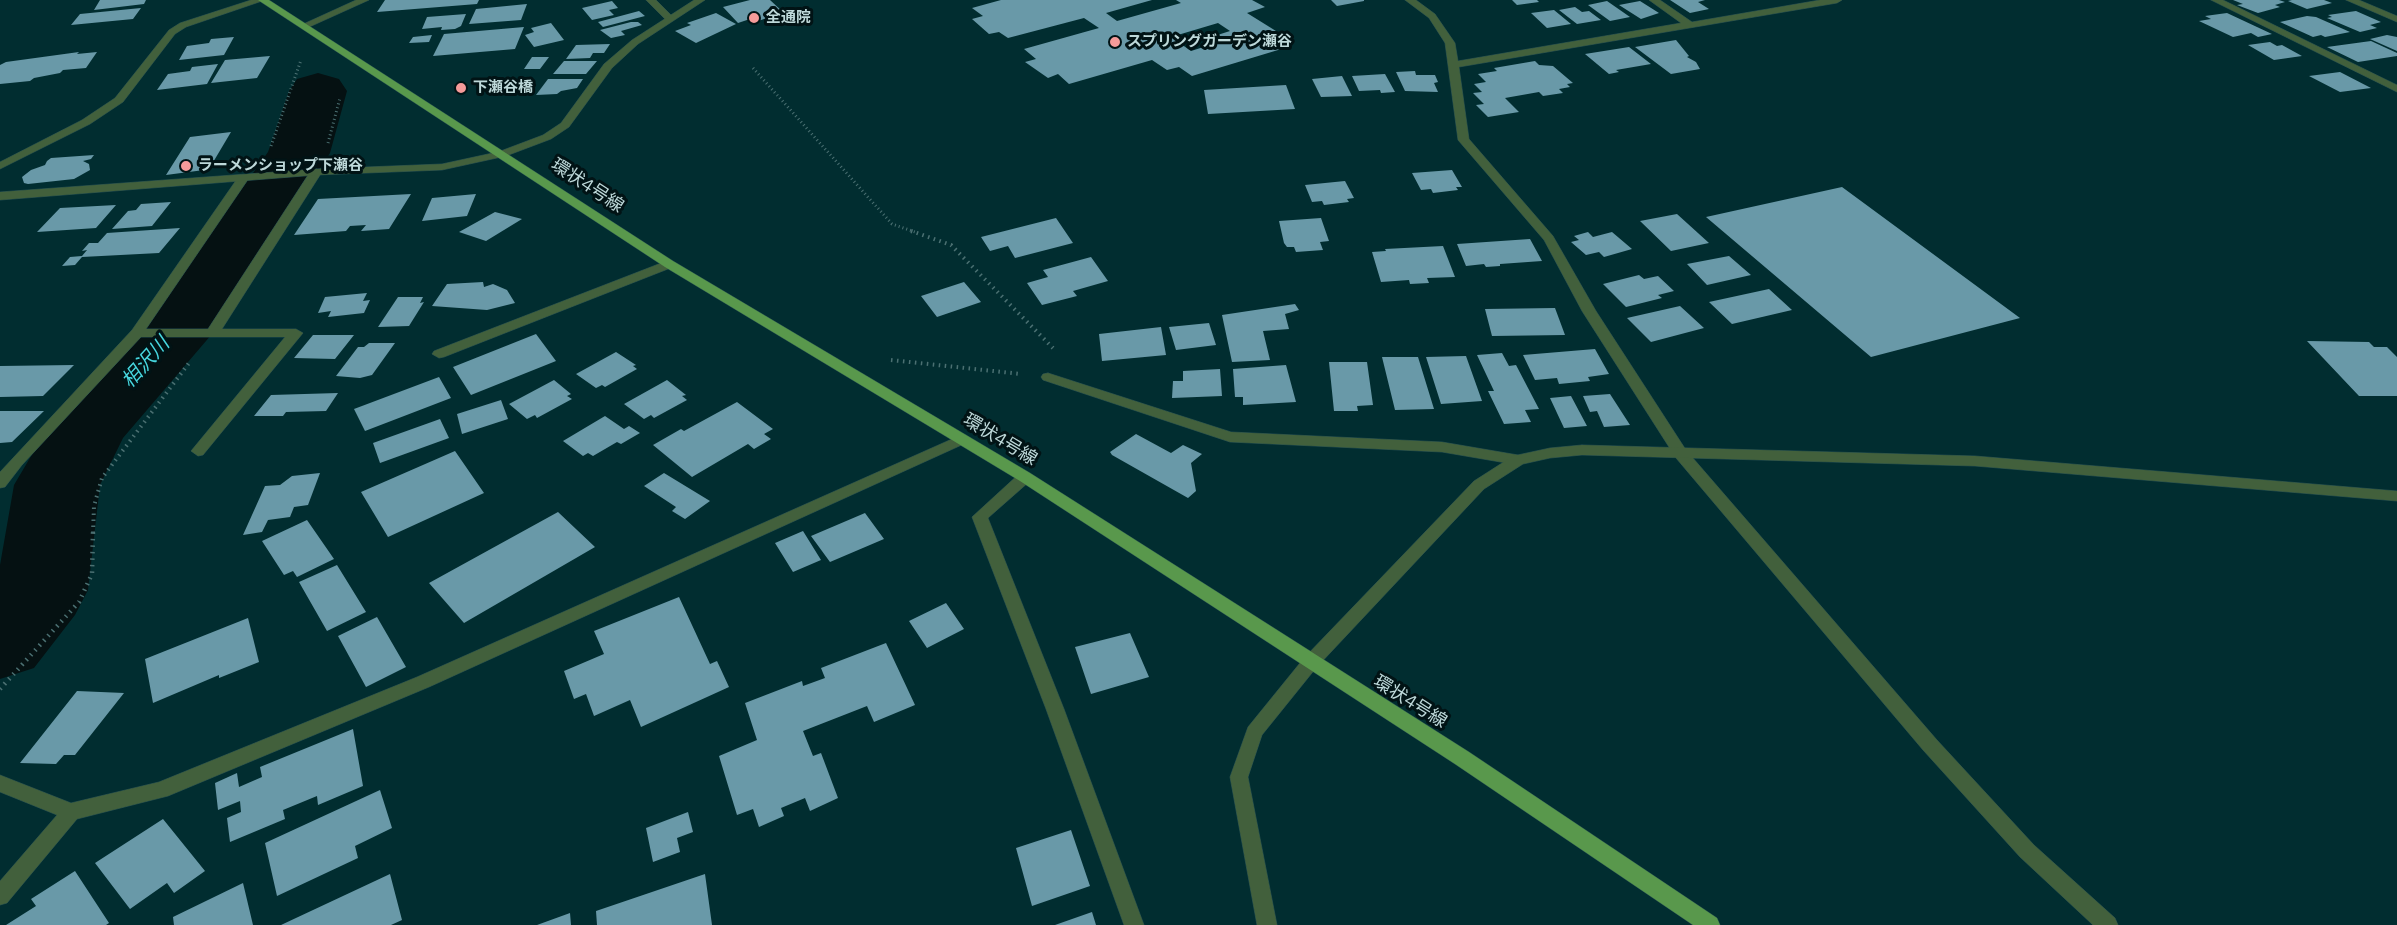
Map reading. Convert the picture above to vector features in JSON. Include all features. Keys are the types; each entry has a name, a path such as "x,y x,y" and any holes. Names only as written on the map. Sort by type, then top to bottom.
{"main road":[{"name":"環状4号線","path":"262,0 669,264 1025,477 1310,663 1462,758 1710,925"}],"street":[{"path":"0,166 86,122 119,100 172,32 183,24 262,0"},
{"path":"304,26 364,0"},
{"path":"651,0 669,18"},
{"path":"0,196 312,172 442,167 502,154 546,137 566,125 608,66 635,42 700,0"},
{"path":"1410,0 1432,16 1450,43 1464,140 1549,239 1589,311 1681,454 1930,745 2027,851 2108,925"},
{"path":"1654,0 1690,25"},
{"path":"1454,64 1837,0"},
{"path":"2216,0 2397,89"},
{"path":"2351,0 2397,19"},
{"path":"206,332 312,172"},
{"path":"0,483 17,460 137,333 248,178"},
{"path":"439,354 669,264"},
{"path":"137,333 296,333 198,451"},
{"path":"1048,377 1230,437 1442,447 1518,460"},
{"path":"0,783 70,812 161,790 423,682 961,440"},
{"path":"1267,925 1239,777 1254,732 1310,663 1479,484 1518,460 1550,453 1582,450 1975,461 2397,496"},
{"path":"1025,477 980,517 1055,709 1134,925"},
{"path":"0,896 70,812"}],"path":[{"path":"248,178 273,144 301,60"},
{"path":"753,68 892,224 951,245 1054,349 1056,364 1048,377 885,359"},
{"path":"312,172 324,158 340,98"},
{"path":"0,689 79,602 92,574 94,506 102,478 206,332"}],"building":[{"path":"100,0 146,0 144,4 94,10"},
{"path":"385,0 479,0 477,4 377,12"},
{"path":"750,0 770,0 783,12 753,23 750,19 738,23 723,7"},
{"name":"スプリングガーデン瀬谷","path":"1001,0 1152,0 1106,13 1117,21 1181,3 1176,0 1252,0 1265,7 1247,13 1284,36 1275,38 1288,47 1192,76 1179,67 1167,70 1152,60 1069,84 1058,74 1048,78 1025,62 1036,59 1024,49 1099,28 1084,18 1008,38 999,32 989,34 972,19 983,16 972,8","holes":["1218,23 1230,31 1205,39 1213,44 1191,51 1171,37"]},
{"path":"1331,0 1364,0 1364,1 1337,6"},
{"path":"1512,0 1537,0 1539,2 1517,5"},
{"path":"1670,0 1705,0 1698,2 1709,9 1690,13"},
{"path":"2233,0 2285,2 2275,5 2280,7 2258,13 2237,5 2243,4"},
{"path":"2324,0 2332,3 2307,9 2288,1"},
{"path":"612,1 618,8 609,10 614,15 592,20 582,8"},
{"path":"1607,1 1630,17 1610,21 1588,5"},
{"path":"1640,1 1659,13 1641,19 1619,5"},
{"path":"527,4 521,20 469,24 476,9"},
{"path":"1575,7 1582,12 1589,11 1601,20 1577,24 1559,10"},
{"path":"141,8 133,19 71,25 80,14"},
{"path":"1554,10 1571,24 1547,28 1531,13"},
{"path":"639,11 645,16 603,27 598,22"},
{"path":"2356,11 2381,22 2370,25 2377,28 2360,32 2327,18 2332,17 2328,15"},
{"path":"716,13 736,24 696,43 675,31 691,25 687,23"},
{"path":"2227,13 2272,34 2258,37 2251,33 2233,37 2199,21 2211,19 2205,16"},
{"path":"466,14 461,26 455,29 441,30 442,27 422,29 427,17"},
{"path":"2307,16 2316,17 2350,32 2313,37 2280,22"},
{"path":"638,22 642,25 621,31 625,35 611,38 600,30"},
{"path":"551,23 564,40 534,47 525,35 534,32 531,28"},
{"path":"524,27 515,49 433,56 444,34"},
{"path":"432,35 429,42 409,43 413,37"},
{"path":"2387,35 2397,37 2397,51 2370,39"},
{"path":"234,37 224,55 179,60 187,46 209,43 211,39"},
{"path":"1676,40 1689,56 1687,57 1696,62 1700,69 1671,74 1635,47"},
{"path":"2371,41 2397,53 2397,56 2358,62 2327,47"},
{"path":"2270,42 2277,46 2282,45 2302,56 2274,60 2248,45"},
{"path":"610,44 604,53 593,53 590,58 566,59 576,45"},
{"path":"1629,47 1651,64 1616,70 1619,72 1609,74 1585,54"},
{"path":"79,52 77,54 97,52 86,68 63,70 60,73 34,78 30,81 0,84 0,65 6,62"},
{"path":"270,56 257,78 211,83 225,60"},
{"path":"532,57 549,57 540,69 524,69"},
{"path":"564,61 597,61 586,74 553,74"},
{"path":"1535,61 1539,65 1553,66 1573,83 1567,84 1570,87 1559,89 1563,93 1543,96 1539,92 1505,98 1519,112 1488,117 1476,105 1484,104 1473,93 1482,92 1474,84 1486,82 1478,74 1497,71 1494,68"},
{"path":"218,64 207,84 157,90 168,74 190,71 192,67"},
{"path":"1415,71 1416,75 1435,75 1438,82 1434,83 1438,92 1405,91 1396,72"},
{"path":"2340,72 2371,88 2340,92 2309,76"},
{"path":"1385,74 1395,92 1359,91 1352,76"},
{"path":"1342,76 1352,96 1321,97 1312,79"},
{"path":"548,79 583,79 577,88 557,94 536,95"},
{"path":"1286,85 1295,109 1208,114 1204,90"},
{"path":"231,132 212,164 207,164 204,170 166,175 190,137"},
{"path":"94,155 91,159 83,161 89,164 90,170 74,179 24,183 22,177 31,170 45,165 51,158"},
{"path":"1452,170 1462,187 1456,187 1458,190 1433,193 1431,189 1421,190 1412,173"},
{"path":"1345,181 1354,198 1347,199 1349,202 1324,205 1322,201 1312,202 1305,185"},
{"path":"1842,187 2020,318 1871,357 1706,217"},
{"path":"411,194 389,229 361,231 366,225 350,226 346,231 294,235 318,199"},
{"path":"476,194 467,216 422,221 432,198"},
{"path":"171,202 152,226 112,229 128,211 136,210 141,204"},
{"path":"116,205 96,228 37,232 60,208"},
{"path":"495,212 522,219 486,241 459,232"},
{"path":"1677,214 1709,243 1671,251 1640,221"},
{"path":"1056,218 1073,243 1015,258 1008,246 990,251 981,237"},
{"path":"1321,218 1329,241 1320,242 1323,250 1296,252 1294,247 1287,247 1279,221"},
{"path":"180,228 159,253 82,257 75,265 62,266 70,257 82,256 87,250 82,251 89,243 98,243 107,233"},
{"path":"1588,232 1593,237 1612,232 1632,249 1604,257 1599,252 1586,255 1571,242 1579,240 1574,236"},
{"path":"1530,239 1542,261 1486,267 1484,264 1466,266 1457,244"},
{"path":"1443,246 1455,277 1427,278 1429,283 1410,284 1409,280 1381,282 1372,252 1386,251 1385,249"},
{"path":"1729,256 1751,275 1707,285 1687,264"},
{"path":"1091,257 1108,281 1073,291 1077,296 1042,305 1027,283 1048,277 1043,270"},
{"path":"1639,275 1644,279 1658,276 1674,291 1658,295 1662,298 1626,307 1603,284"},
{"path":"483,282 484,287 493,284 507,290 515,303 487,310 432,306 447,284"},
{"path":"964,282 981,302 937,317 921,296"},
{"path":"1769,289 1792,310 1732,324 1709,302"},
{"path":"367,293 363,301 370,300 364,313 328,317 331,311 318,313 325,297"},
{"path":"398,297 423,297 420,303 424,302 409,326 378,327"},
{"path":"1295,304 1299,310 1285,314 1289,329 1263,331 1270,360 1232,362 1222,315"},
{"path":"1680,306 1704,328 1651,342 1627,318"},
{"path":"1555,308 1565,335 1492,336 1485,309"},
{"path":"1209,323 1216,345 1176,350 1169,327"},
{"path":"1161,327 1166,355 1102,361 1099,334"},
{"path":"536,334 556,361 471,395 453,367"},
{"path":"313,335 354,335 335,359 294,358"},
{"path":"2307,341 2369,342 2374,347 2387,347 2397,357 2397,396 2359,396"},
{"path":"369,343 395,343 372,375 360,378 336,376 358,347 364,347"},
{"path":"1595,349 1609,374 1588,377 1590,381 1559,384 1557,378 1535,380 1523,355"},
{"path":"616,352 636,365 633,366 637,369 605,387 602,385 596,388 576,374"},
{"path":"1502,353 1509,366 1516,365 1539,409 1525,410 1531,422 1504,424 1488,391 1494,391 1477,355"},
{"path":"1466,356 1482,401 1441,404 1426,357"},
{"path":"1382,357 1418,357 1434,409 1395,410"},
{"path":"1329,362 1367,362 1373,405 1357,406 1358,411 1334,411"},
{"path":"74,365 43,396 0,397 0,366"},
{"path":"1286,365 1296,402 1243,405 1243,397 1235,397 1233,369"},
{"path":"1220,369 1222,396 1172,398 1173,381 1183,381 1183,371"},
{"path":"439,377 451,398 365,431 354,409"},
{"path":"554,380 571,394 567,396 572,399 537,418 535,415 527,419 509,404"},
{"path":"667,380 686,395 682,396 687,400 654,418 651,415 644,419 624,404"},
{"path":"338,393 326,411 286,412 283,416 254,416 271,395"},
{"path":"1610,394 1630,425 1604,427 1597,411 1590,412 1583,396"},
{"path":"1571,396 1587,426 1564,428 1550,398"},
{"path":"501,400 508,419 462,434 457,414"},
{"path":"737,402 773,429 764,434 771,439 754,449 748,444 692,477 653,445 681,429 684,431"},
{"path":"0,411 44,411 12,442 0,443"},
{"path":"605,416 624,429 629,426 640,433 621,444 617,442 593,456 588,453 583,456 563,441"},
{"path":"440,419 449,438 380,463 373,443"},
{"path":"1136,434 1171,453 1183,445 1202,454 1191,463 1196,491 1188,498 1112,455 1110,452"},
{"path":"455,451 484,493 388,537 361,492"},
{"path":"320,473 308,505 294,507 290,517 268,520 262,532 243,535 265,486 280,485 292,476"},
{"path":"664,473 710,501 685,519 672,511 676,507 644,486"},
{"path":"558,512 595,547 464,623 429,583"},
{"path":"865,513 884,539 830,562 811,536"},
{"path":"307,520 334,559 297,577 293,571 284,575 262,541"},
{"path":"803,531 821,560 793,572 775,543"},
{"path":"337,565 366,612 327,631 299,582"},
{"path":"679,597 710,664 717,661 729,687 641,727 630,700 594,716 586,694 574,699 564,671 604,654 594,631"},
{"path":"946,603 964,629 927,648 909,621"},
{"path":"377,617 406,667 366,687 338,636"},
{"path":"248,618 259,662 219,678 219,675 153,703 145,659"},
{"path":"1130,633 1149,677 1091,694 1075,647"},
{"path":"886,643 915,705 874,722 867,706 803,731 813,756 821,753 838,798 810,811 805,798 781,808 784,816 759,827 753,809 737,815 719,756 757,740 745,703 802,681 803,686 825,678 821,668"},
{"path":"77,691 124,693 75,755 64,755 56,764 20,763"},
{"path":"353,729 363,786 318,805 317,796 283,810 285,819 230,842 227,818 241,812 240,801 218,810 215,783 237,773 239,787 262,777 260,767"},
{"path":"380,790 392,828 355,846 358,858 277,896 265,843"},
{"path":"688,812 693,832 677,838 680,852 653,862 646,828"},
{"path":"163,819 205,871 174,893 167,883 130,909 95,863"},
{"path":"1071,830 1090,886 1032,906 1016,848"},
{"path":"75,871 109,923 106,925 6,925 36,906 31,899"},
{"path":"390,874 402,920 391,925 281,925"},
{"path":"705,874 712,925 597,925 596,911"},
{"path":"243,883 253,925 174,925 173,917"},
{"path":"1092,912 1096,925 1055,925"},
{"path":"570,913 571,925 537,925"}],"waterway":[{"name":"相沢川","path":"0,641 42,590 57,485 89,426 192,311 299,153 318,91"}],"place":[{"name":"全通院","path":"754,18"},
{"name":"スプリングガーデン瀬谷","path":"1115,42"},
{"name":"下瀬谷橋","path":"461,88"},
{"name":"ラーメンショップ下瀬谷","path":"186,166"}]}
